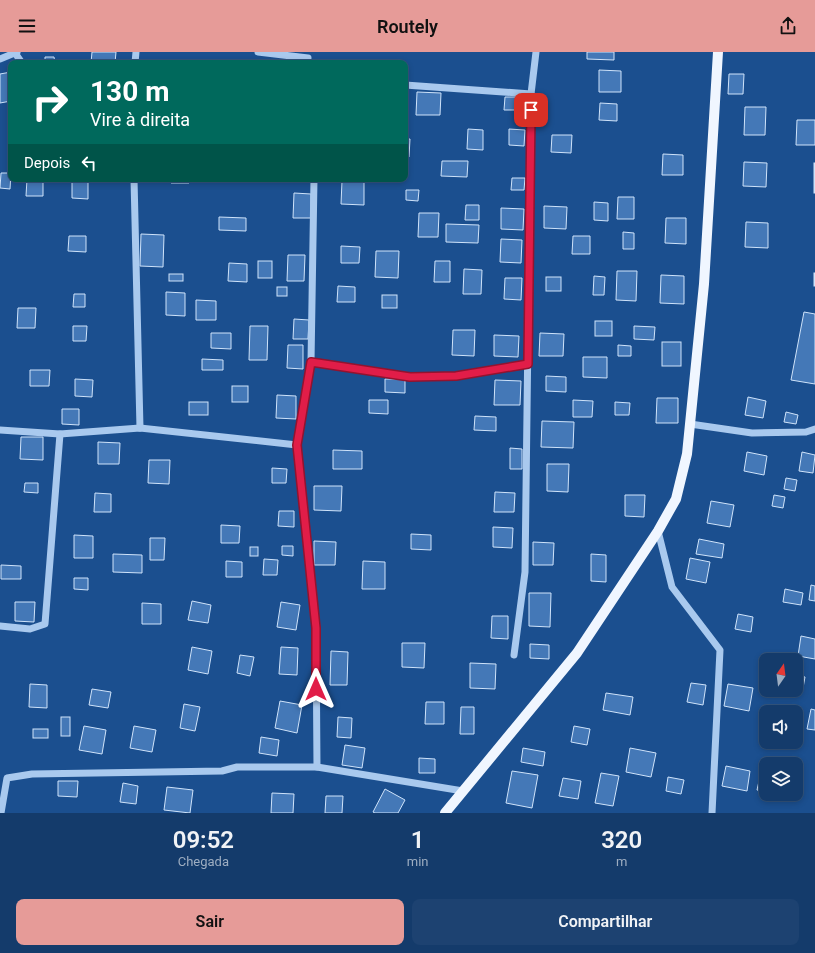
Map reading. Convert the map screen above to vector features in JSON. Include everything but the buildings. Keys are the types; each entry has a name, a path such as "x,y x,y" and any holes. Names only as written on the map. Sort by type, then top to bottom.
{"main road":[{"path":"444,813 577,653 658,531 676,499 688,454 704,284 718,52"}],"street":[{"path":"0,59 16,52"},
{"path":"258,52 308,58"},
{"path":"514,655 525,572 531,94 536,52"},
{"path":"408,85 531,94"},
{"path":"134,182 140,428"},
{"path":"314,182 311,362 297,445 316,628 317,767"},
{"path":"311,362 410,377 456,376 528,364"},
{"path":"690,424 752,433 806,432 815,429"},
{"path":"0,430 60,434 140,428 297,445"},
{"path":"0,626 30,629 45,624 60,434"},
{"path":"658,531 672,587 720,650 712,813"},
{"path":"1,813 6,778 32,774 222,771 237,767 317,767 463,791"}],"route":[{"path":"316,689 316,628 297,445 311,362 410,377 456,376 528,364 531,110"}]}
